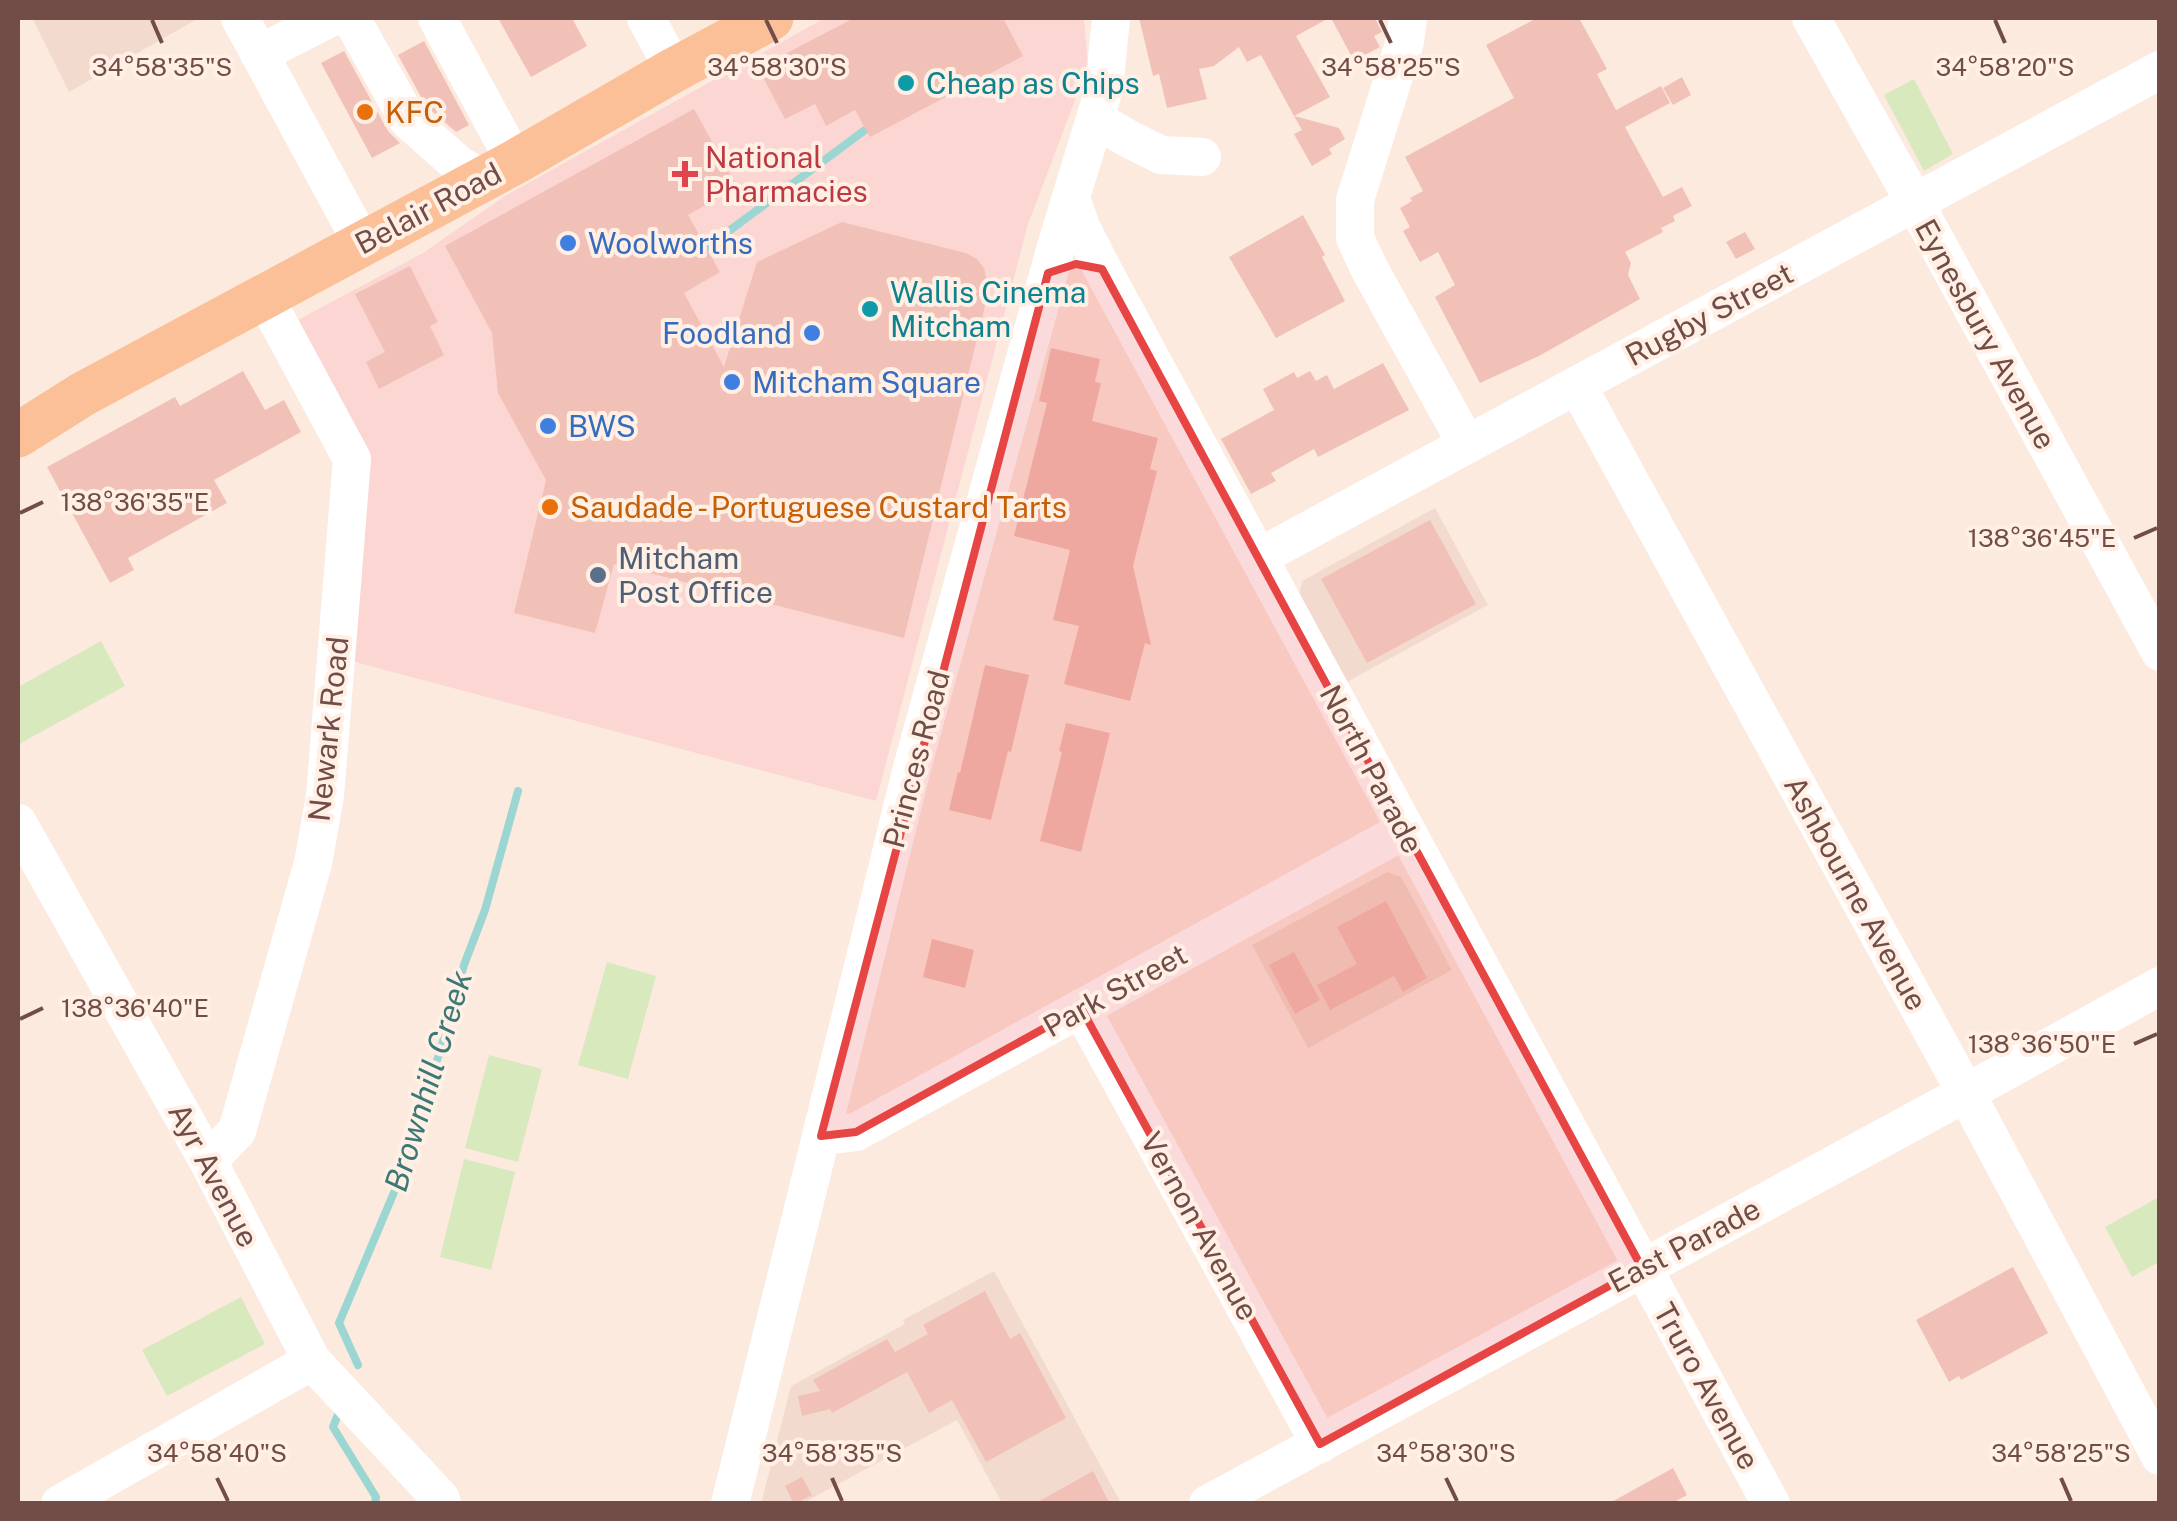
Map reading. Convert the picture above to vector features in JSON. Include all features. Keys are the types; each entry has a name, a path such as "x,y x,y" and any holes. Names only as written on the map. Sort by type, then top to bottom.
{"main road":[{"name":"Belair Road","path":"18,435 83,394 500,171 770,18"},
{"name":"Belair Road","path":"18,421 83,394"}],"street":[{"path":"240,18 362,243"},
{"path":"259,54 330,18"},
{"path":"351,18 408,120 459,165 500,171"},
{"path":"437,18 500,171"},
{"path":"646,18 674,70"},
{"name":"Princes Road","path":"730,1504 913,764 1048,273 1104,89 1111,18"},
{"path":"1408,18 1405,41 1355,200 1355,238 1467,445"},
{"name":"Eynesbury Avenue","path":"1811,18 2160,652"},
{"name":"Rugby Street","path":"1259,557 2160,70"},
{"path":"1096,119 1161,155 1202,157"},
{"name":"North Parade","path":"1070,199 1102,269 1642,1268"},
{"path":"1048,273 1067,264 1102,269"},
{"name":"Newark Road","path":"208,1161 238,1131 312,863 325,796 352,459 264,296"},
{"name":"Ashbourne Avenue","path":"1577,385 1966,1093 2160,1456"},
{"name":"Ayr Avenue","path":"18,823 321,1370 441,1498 442,1504"},
{"name":"Park Street","path":"821,1136 853,1134 1405,830"},
{"name":"East Parade","path":"1228,1499 1320,1444 2160,986"},
{"name":"Vernon Avenue","path":"1081,1008 1320,1444"},
{"name":"Truro Avenue","path":"1642,1268 1771,1504"},
{"path":"60,1504 321,1370"}],"highlighted area":[{"path":"1076,264 1102,269 1642,1268 1320,1444 1081,1008 856,1132 821,1136 1048,273"}],"shaded area":[{"path":"32,18 199,18 69,92"},
{"path":"825,18 1084,18 1088,66 1028,224 876,801 344,659 363,446 298,320 423,253 505,196"},
{"path":"1435,508 1488,605 1347,682 1299,595 1302,581"},
{"path":"1387,872 1401,877 1452,970 1308,1048 1252,945"},
{"path":"994,1271 1121,1503 1002,1503 957,1420 803,1503 761,1504 791,1386"}],"green space":[{"path":"1914,79 1953,154 1924,171 1884,95"},
{"path":"101,641 125,686 19,744 18,687"},
{"path":"607,962 656,976 628,1079 578,1065"},
{"path":"489,1055 542,1069 518,1162 465,1148"},
{"path":"464,1159 515,1172 491,1270 440,1257"},
{"path":"2159,1197 2159,1262 2132,1277 2105,1227"},
{"path":"241,1297 265,1344 167,1396 142,1350"}],"building":[{"path":"498,18 572,18 587,46 531,77"},
{"name":"Cheap as Chips","path":"854,18 1003,18 1023,56 870,137 855,110 826,126 815,104 785,119 758,68"},
{"path":"1139,18 1329,18 1296,36 1330,97 1294,116 1261,55 1247,62 1239,47 1214,66 1199,69 1207,99 1167,108 1159,74 1153,76"},
{"path":"1331,18 1375,18 1382,32 1374,36 1380,47 1354,61"},
{"path":"1537,18 1579,18 1607,69 1597,74 1616,110 1661,86 1670,103 1625,127 1663,197 1682,187 1692,206 1673,216 1675,221 1661,228 1663,232 1625,252 1631,263 1628,275 1640,299 1539,356 1480,383 1435,297 1455,285 1438,252 1420,262 1403,231 1410,227 1400,208 1423,191 1405,157 1514,98 1486,45"},
{"path":"424,41 469,125 456,132 426,106 398,55"},
{"path":"344,51 388,131 400,143 372,158 321,63"},
{"path":"1682,77 1691,95 1673,105 1663,88"},
{"name":"Mitcham Square","path":"694,109 737,187 688,215 720,272 684,293 724,367 757,262 842,222 966,253 984,268 989,289 904,638 614,564 595,633 514,613 546,480 498,393 492,333 445,246"},
{"path":"1294,116 1339,128 1345,139 1329,149 1332,154 1312,166 1294,134 1302,130"},
{"path":"1303,215 1345,301 1276,338 1229,257"},
{"path":"1745,232 1755,249 1736,259 1726,242"},
{"path":"410,266 438,322 430,326 444,355 379,389 366,362 385,352 355,294"},
{"path":"1051,348 1100,359 1095,382 1101,383 1092,421 1158,438 1150,469 1157,471 1133,566 1151,645 1145,643 1130,701 1064,684 1079,626 1053,620 1070,550 1014,536 1047,403 1039,401"},
{"path":"1383,363 1409,410 1318,457 1314,449 1271,473 1276,481 1251,494 1221,439 1274,410 1263,389 1294,372 1297,378 1310,371 1316,381 1327,375 1334,389"},
{"path":"243,371 265,410 284,400 301,432 214,480 227,503 128,558 134,570 110,583 47,467 175,397 180,406"},
{"path":"1430,520 1476,604 1367,663 1321,579"},
{"path":"985,665 1029,675 991,820 949,810"},
{"path":"1066,723 1110,733 1081,852 1040,841"},
{"path":"1386,901 1427,978 1403,992 1394,976 1330,1010 1317,985 1357,964 1337,927"},
{"path":"932,939 974,950 965,988 923,977"},
{"path":"1294,952 1320,1000 1295,1014 1269,965"},
{"path":"2013,1267 2048,1333 1961,1380 1959,1376 1949,1382 1916,1320"},
{"path":"985,1291 1010,1339 1020,1333 1066,1418 986,1462 952,1400 929,1413 907,1372 832,1413 830,1409 802,1416 798,1396 820,1391 813,1380 887,1339 895,1352 928,1334 923,1325"},
{"path":"1673,1468 1687,1495 1671,1504 1608,1504"},
{"path":"1093,1471 1110,1504 1034,1504"},
{"path":"802,1477 812,1495 794,1504 785,1486"}],"waterway":[{"name":"Brownhill Creek","path":"706,248 865,130"},
{"name":"Brownhill Creek","path":"358,1365 339,1323 395,1190 464,965 485,910 518,791"},
{"name":"Brownhill Creek","path":"341,1407 333,1427 376,1497 375,1504"}],"place":[{"name":"Cheap as Chips","path":"906,83"},
{"name":"KFC","path":"365,112"},
{"name":"National Pharmacies","path":"685,174"},
{"name":"Woolworths","path":"568,243"},
{"name":"Wallis Cinema Mitcham","path":"870,309"},
{"name":"Foodland","path":"812,333"},
{"name":"Mitcham Square","path":"732,382"},
{"name":"BWS","path":"548,426"},
{"name":"Saudade - Portuguese Custard Tarts","path":"550,507"},
{"name":"Mitcham Post Office","path":"598,575"}]}
